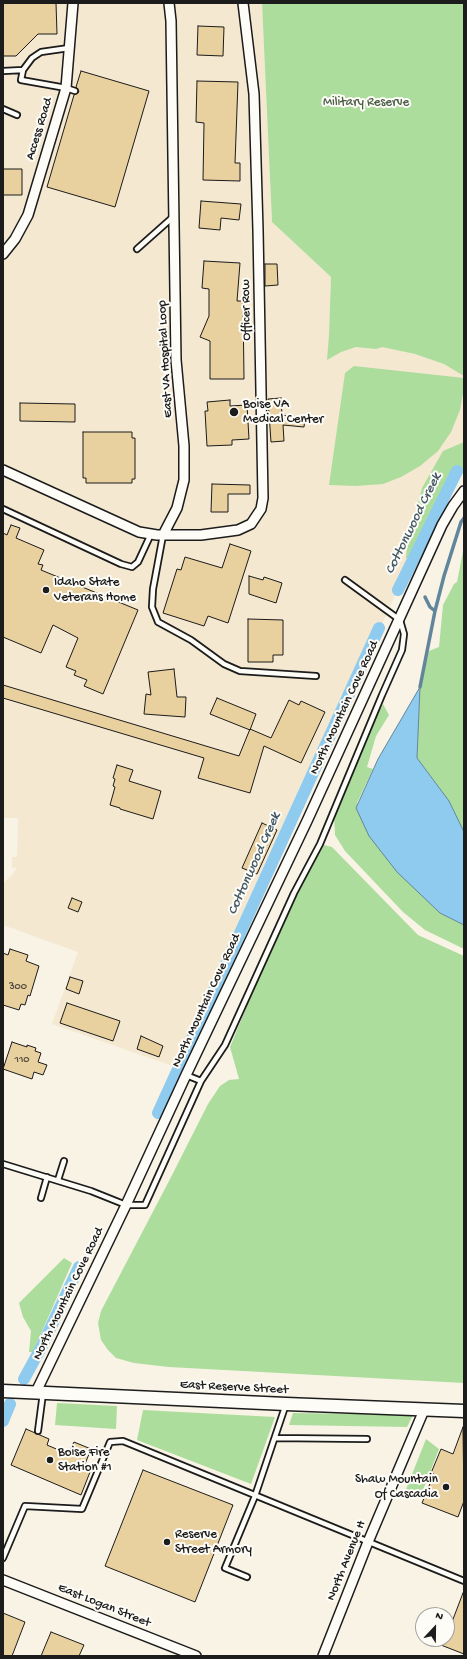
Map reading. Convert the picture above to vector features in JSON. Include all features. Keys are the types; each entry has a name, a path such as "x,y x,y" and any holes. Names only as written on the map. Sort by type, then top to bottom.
{"street":[{"name":"Access Road","path":"3,254 15,239 28,215 71,89 69,48 73,3"},
{"name":"East VA Hospital Loop","path":"163,535 177,508 184,480 184,446 176,360 171,21 169,3"},
{"name":"Officer Row","path":"163,535 201,535 238,530 251,524 260,509 263,498 254,94 243,3"},
{"path":"3,470 139,532 163,535"},
{"name":"North Mountain Cove Road","path":"39,1392 400,620 442,526 453,506 464,491"},
{"name":"East Reserve Street","path":"3,1391 464,1411"},
{"name":"North Avenue H","path":"323,1656 368,1542 424,1410"},
{"name":"East Logan Street","path":"3,1580 196,1656"}],"lane":[{"path":"69,48 41,52 32,58 23,70 22,80 71,89"},
{"path":"3,71 23,70"},
{"path":"3,109 17,115"},
{"path":"137,249 174,216"},
{"path":"3,509 120,564 132,567 138,562 150,534"},
{"path":"163,535 153,589 152,607 158,622 191,640 224,664 240,671 316,676"},
{"path":"3,1164 47,1176 126,1205 145,1205 201,1081 225,1045 294,893 324,836 402,650 404,634 400,620 346,580"},
{"path":"186,1075 201,1081"},
{"path":"58,1180 64,1161"},
{"path":"41,1198 47,1176"},
{"path":"38,1431 39,1392"},
{"path":"247,1577 225,1568 255,1496 286,1404"},
{"path":"275,1438 367,1439"},
{"path":"3,1558 25,1506 82,1509 110,1442 123,1441 464,1581"}],"shaded area":[{"name":"Boise VA Medical Center","path":"3,3 262,3 272,222 331,277 329,335 464,365 464,459 455,467 311,776 305,775 173,1066 52,1024 78,952 3,925 3,883 17,868 12,868 12,857 17,857 18,818 3,818"}],"green space":[{"name":"Military Reserve","path":"262,3 464,3 464,376 444,364 415,354 382,347 376,349 356,347 341,352 327,360 331,277 272,222"},
{"path":"354,366 464,378 464,388 460,410 451,432 438,451 420,466 401,477 383,484 356,486 329,485 345,373"},
{"path":"464,442 464,472 456,479 441,500 412,561 406,558 407,547 422,488 443,451"},
{"path":"464,546 464,832 449,801 417,758 420,687 429,651 439,647 443,605 454,584 457,582"},
{"path":"383,704 389,715 376,736 367,767 373,769 357,803 440,913 464,925 464,949 425,930 403,912 345,851 335,835 334,816 339,800 353,763"},
{"path":"320,844 332,847 418,935 464,956 464,1383 169,1367 134,1363 116,1358 101,1340 98,1323 101,1311 208,1104 220,1086 229,1080 239,1079 230,1047 294,893"},
{"path":"64,1258 72,1263 33,1352 29,1352 31,1331 23,1317 19,1303"},
{"path":"57,1403 117,1406 116,1429 55,1425"},
{"path":"143,1410 275,1417 251,1484 137,1440"},
{"path":"293,1413 413,1415 407,1427 289,1425"},
{"path":"426,1439 439,1449 420,1498 405,1492"}],"water":[{"path":"420,687 417,758 449,801 464,832 464,925 440,913 397,872 369,836 356,808 378,759"}],"building":[{"path":"3,3 56,3 57,34 38,34 16,56 3,56"},
{"path":"198,26 224,27 223,56 197,55"},
{"path":"81,71 149,91 115,207 47,187 74,95 79,92 76,87"},
{"path":"197,81 238,82 235,163 240,163 240,181 203,180 204,123 196,122"},
{"path":"3,169 22,169 22,195 3,195"},
{"path":"201,201 241,204 239,220 221,218 220,230 199,228"},
{"path":"204,261 240,263 237,301 243,301 244,379 210,379 210,341 200,337 209,316 209,289 202,288"},
{"path":"265,264 277,264 278,285 265,286"},
{"path":"281,398 282,415 305,418 304,427 283,425 284,441 271,442 268,399"},
{"path":"230,400 230,406 247,405 249,439 232,440 232,445 207,446 205,411 208,411 207,402"},
{"path":"20,403 75,404 75,422 20,421"},
{"path":"83,432 132,432 132,438 135,438 135,479 132,479 132,483 86,483 86,478 83,478"},
{"path":"212,484 250,485 250,494 228,494 228,512 211,512"},
{"name":"Idaho State Veterans Home","path":"11,525 20,528 16,538 44,550 38,564 43,565 41,570 138,610 103,694 84,686 87,680 74,675 76,671 66,667 78,638 53,625 41,653 3,637 3,533 7,535"},
{"path":"230,544 251,551 228,623 208,616 204,626 163,613 177,569 181,570 185,557 222,568"},
{"path":"249,576 263,580 264,577 282,583 276,603 249,594"},
{"path":"248,619 283,620 283,655 273,655 273,662 248,662"},
{"path":"174,669 177,697 186,697 185,717 144,714 146,694 151,695 148,672"},
{"path":"3,685 239,756 250,729 271,738 289,700 299,705 301,701 325,712 301,763 264,746 250,793 198,778 204,758 3,698"},
{"path":"217,698 256,714 250,730 210,714"},
{"path":"117,765 133,770 129,781 161,791 153,819 110,805 115,787 113,786 115,779 113,778"},
{"path":"262,823 277,830 257,874 242,868"},
{"path":"72,898 82,902 78,912 68,908"},
{"path":"10,949 28,955 26,961 39,966 30,996 28,995 25,1005 21,1004 19,1010 3,1005 3,953 8,955"},
{"path":"70,977 83,981 79,994 66,989"},
{"path":"67,1003 120,1021 113,1041 60,1023"},
{"path":"141,1036 163,1046 159,1057 137,1049"},
{"path":"12,1042 27,1047 27,1045 36,1048 35,1051 41,1053 38,1062 47,1065 43,1075 34,1072 32,1079 3,1069"},
{"name":"Shaw Mountain Of Cascadia","path":"463,1427 464,1501 458,1517 422,1503 434,1474 431,1473 441,1449 453,1454"},
{"name":"Boise Fire Station #1","path":"26,1429 49,1439 47,1445 68,1454 74,1442 91,1449 83,1469 90,1472 81,1495 11,1465"},
{"name":"Reserve Street Armory","path":"143,1470 233,1505 195,1602 105,1566"},
{"path":"464,1593 464,1654 446,1647 455,1647 455,1614"},
{"path":"3,1613 25,1622 12,1656 3,1656"},
{"path":"51,1632 84,1645 79,1656 41,1656"}],"waterway":[{"name":"Cottonwood Creek","path":"398,590 457,471"},
{"path":"435,611 444,576 461,522 464,518"},
{"path":"420,687 435,611 430,607 425,597"},
{"name":"Cottonwood Creek","path":"158,1113 379,628"},
{"name":"Cottonwood Creek","path":"24,1379 42,1346 79,1267"},
{"path":"3,1421 10,1404"}],"place":[{"name":"Boise VA Medical Center","path":"234,412"},
{"name":"Idaho State Veterans Home","path":"46,590"},
{"name":"Boise Fire Station #1","path":"50,1460"},
{"name":"Shaw Mountain Of Cascadia","path":"446,1487"},
{"name":"Reserve Street Armory","path":"167,1542"}]}
